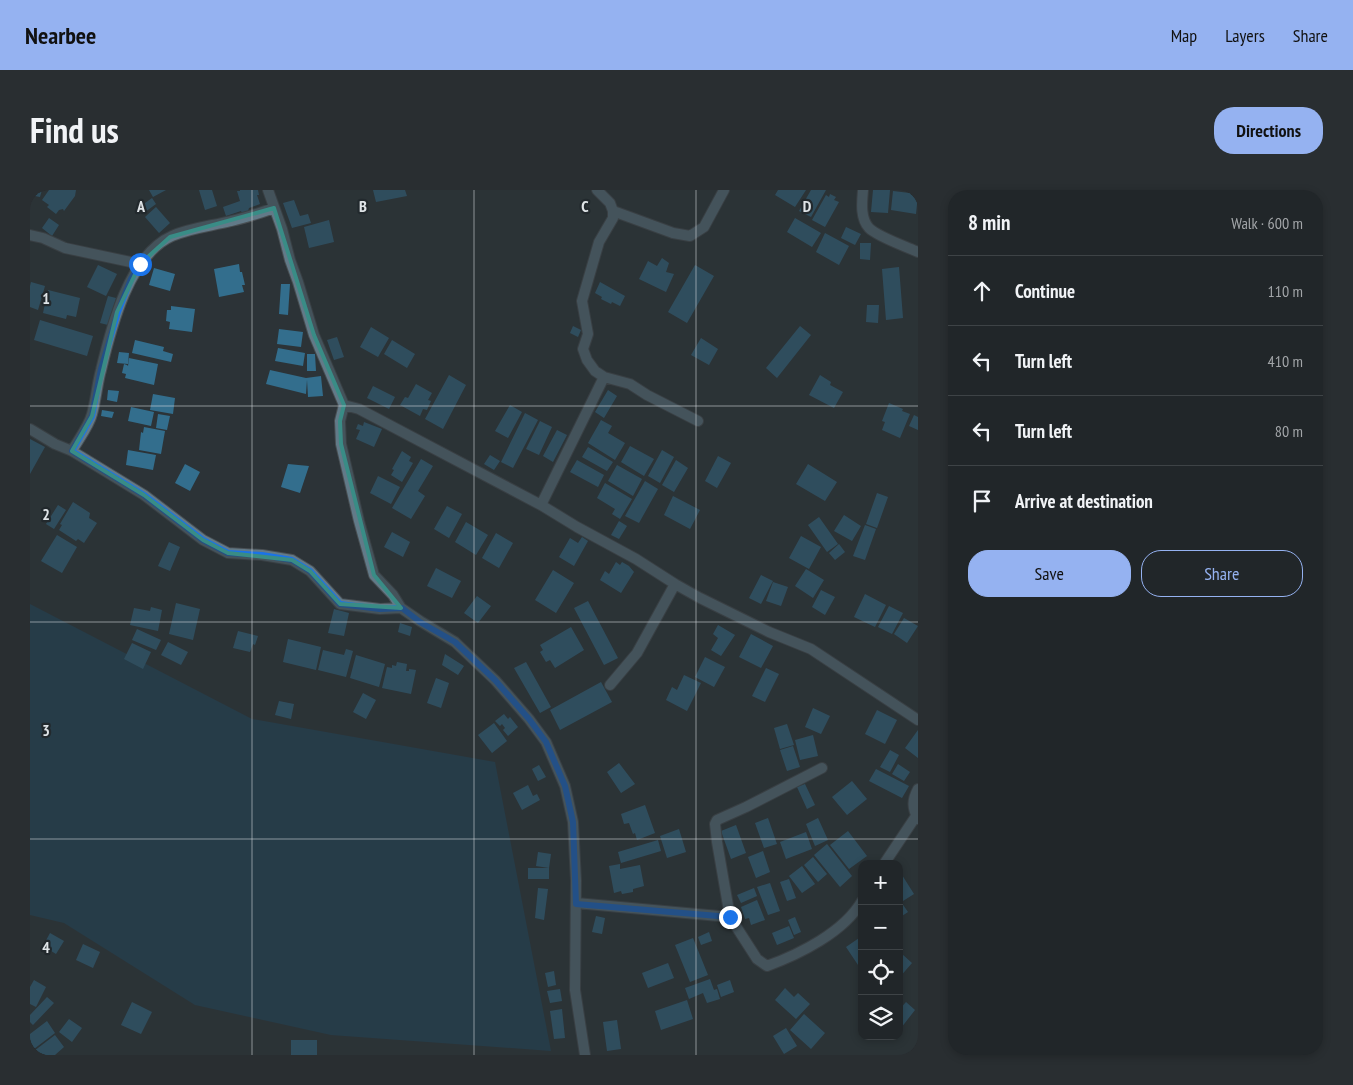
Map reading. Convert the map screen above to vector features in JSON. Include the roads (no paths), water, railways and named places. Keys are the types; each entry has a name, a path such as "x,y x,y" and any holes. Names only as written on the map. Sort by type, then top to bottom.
{"street":[{"path":"268,190 282,229 314,335 344,405 340,421 341,444 374,575 393,595 402,608 420,622 455,642 495,680 546,742 565,786 573,822 576,904 576,990 585,1055"},
{"path":"597,190 610,203 614,211 613,218 599,242 582,301 588,334 583,349 587,360 595,371 604,377 630,384 647,395 698,421"},
{"path":"614,211 673,233 690,236 704,227 724,190"},
{"path":"863,190 862,205 869,228 881,236 918,252"},
{"path":"72,451 92,416 101,369 118,312 131,279 140,264 153,249 170,237 187,231 233,221 274,208"},
{"path":"30,235 43,238 65,248 140,264"},
{"path":"541,505 604,377"},
{"path":"344,405 359,410 541,505 577,528 675,584 769,632 812,650 918,720"},
{"path":"30,429 55,444 72,451 144,495 203,540 228,553 262,555 292,560 310,571 340,604 380,609 402,608"},
{"path":"610,685 637,653 675,584"},
{"path":"822,768 718,820 715,824 730,917 757,959 767,966 789,958 826,937 856,912 860,905"},
{"path":"887,860 917,818 913,807 913,800 918,789"},
{"path":"576,904 730,917"}]}
